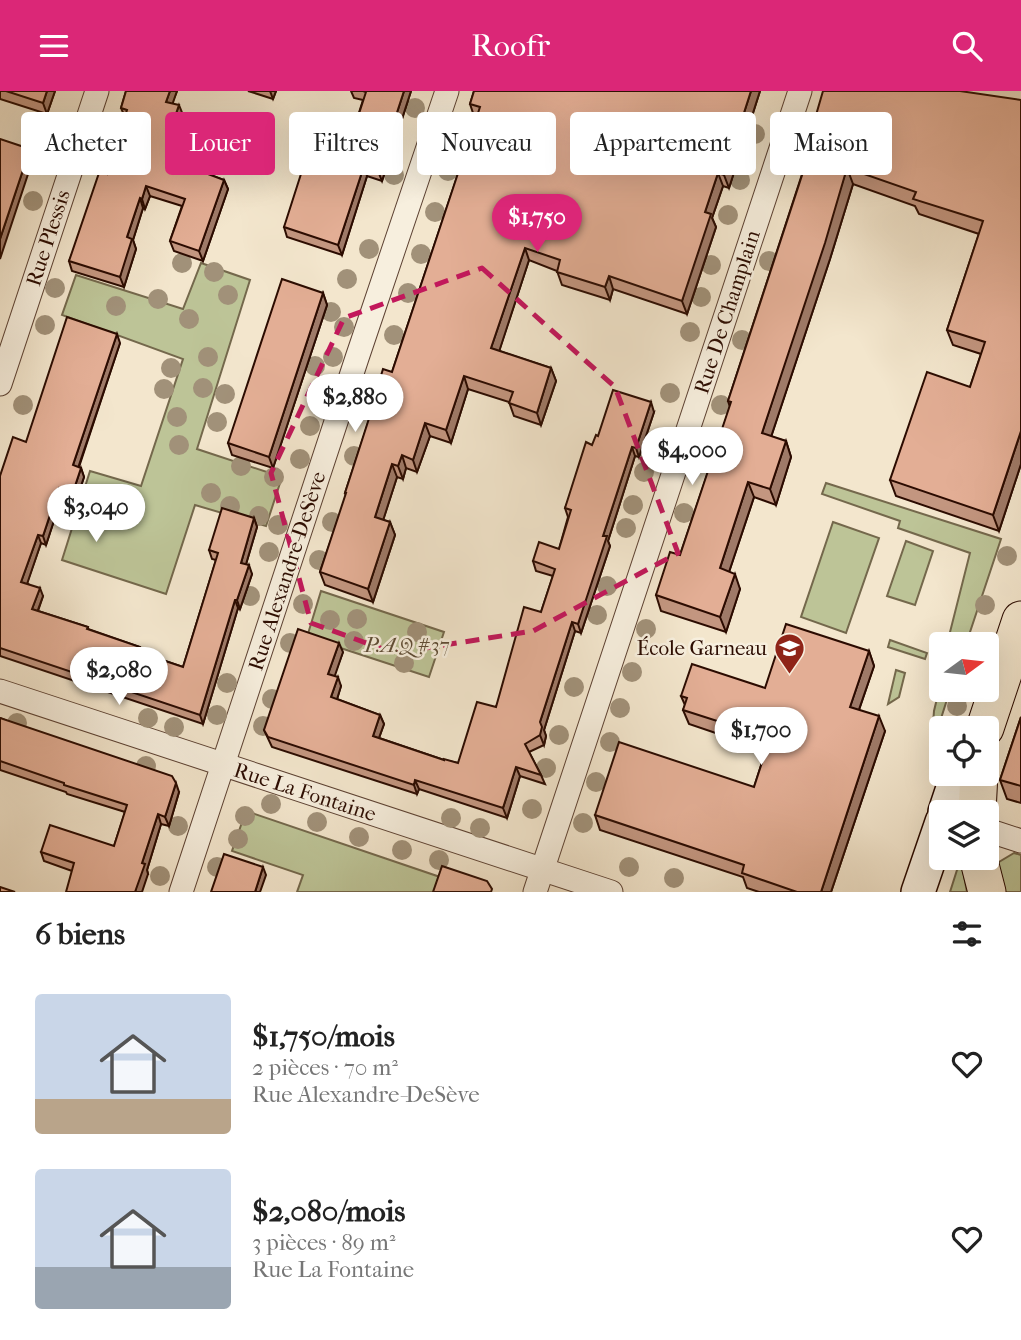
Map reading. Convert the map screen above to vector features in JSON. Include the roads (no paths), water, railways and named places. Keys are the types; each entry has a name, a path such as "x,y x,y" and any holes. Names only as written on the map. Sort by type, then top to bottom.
{"main road":[{"path":"989,716 1021,619"},
{"path":"918,892 929,860"},
{"path":"981,870 987,892"}],"street":[{"name":"Rue Plessis","path":"0,384 97,91"},
{"name":"Rue Alexandre-DeSève","path":"181,892 447,91"},
{"name":"Rue De Champlain","path":"535,892 800,91"},
{"name":"Rue La Fontaine","path":"0,691 611,892"},
{"path":"999,834 1021,841"}],"place":[{"name":"École Garneau","path":"790,675"}],"park label":[{"name":"P.A.Q #37","path":"407,645"}]}
